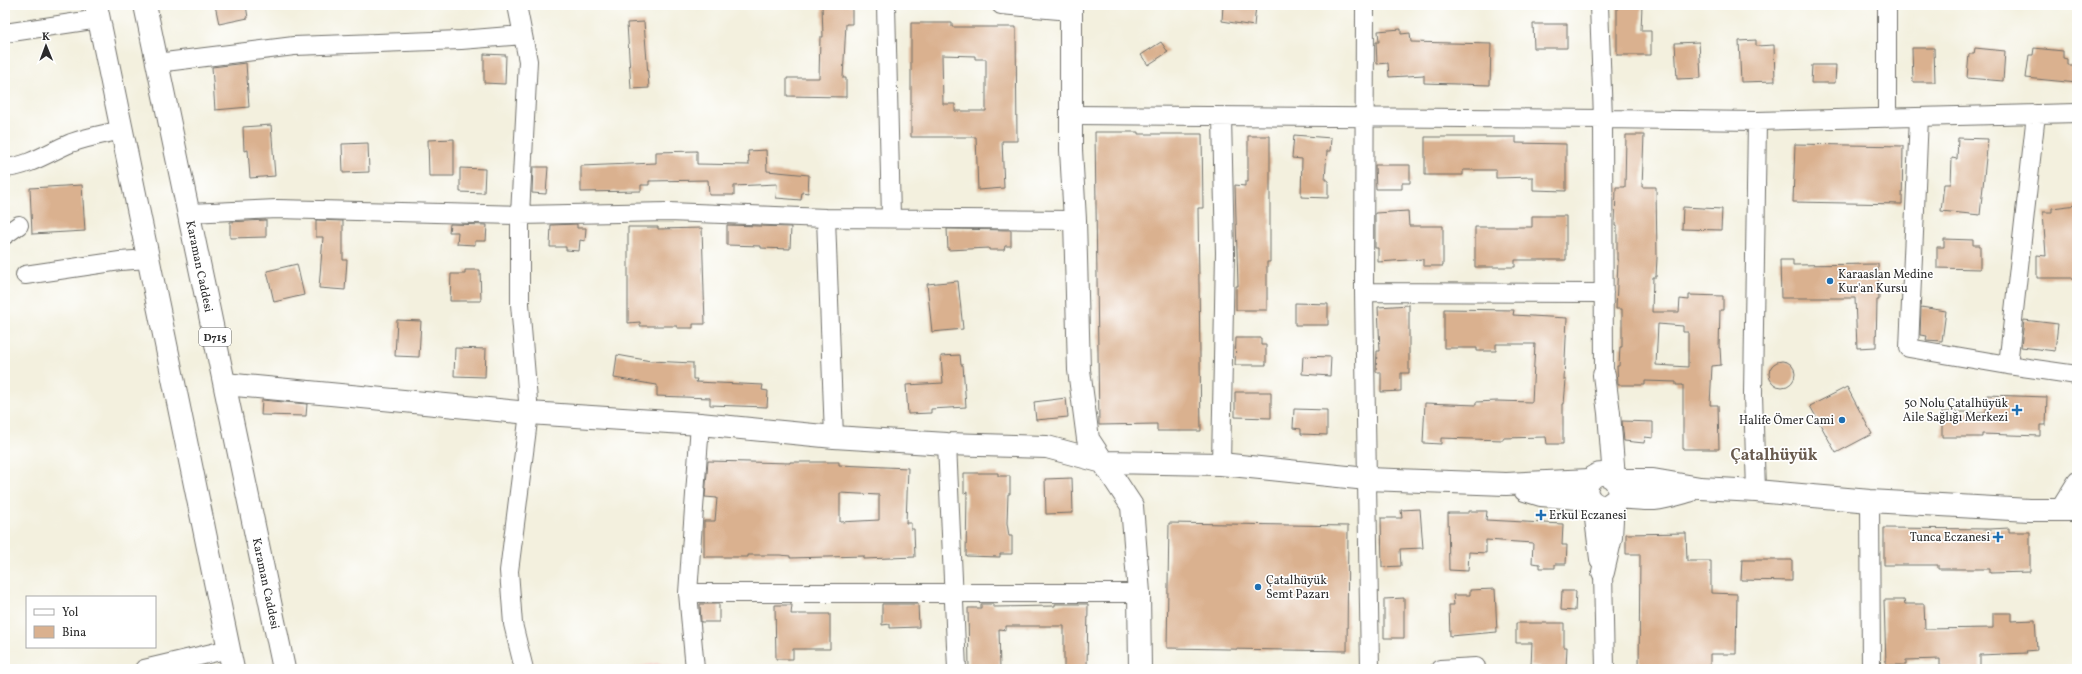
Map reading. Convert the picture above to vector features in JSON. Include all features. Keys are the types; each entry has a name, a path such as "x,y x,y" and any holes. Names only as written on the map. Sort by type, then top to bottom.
{"main road":[{"name":"Karaman Caddesi","path":"145,5 284,669"},
{"path":"1071,8 1071,150 1076,220 1079,370 1088,439 1132,506 1140,593 1140,669"},
{"path":"98,12 231,659"},
{"path":"1603,572 1596,535 1603,490 1604,375"},
{"path":"225,384 529,413 700,424 834,437 947,444 1047,447 1103,462 1221,464 1367,479 1506,484 1603,490 1654,499 1700,488 1756,491 1870,501 2068,510"}],"street":[{"path":"517,5 528,61 520,215 520,304 529,413 509,571 513,624 524,669"},
{"path":"886,5 891,218"},
{"path":"1001,5 1071,8"},
{"path":"1365,5 1364,292 1370,669"},
{"path":"1599,5 1603,118 1604,375"},
{"path":"1887,5 1887,118"},
{"path":"5,33 98,12"},
{"path":"157,63 294,46 461,40 523,35"},
{"path":"1071,115 1365,118 1603,118 1757,121 2077,113"},
{"path":"2008,365 2036,114"},
{"path":"1221,464 1225,253 1222,117"},
{"path":"1919,117 1909,348 2077,375"},
{"path":"1756,491 1753,394 1757,121"},
{"path":"5,168 15,167 44,157 72,143 122,130"},
{"path":"189,213 277,209 520,215 668,212 826,218 1076,220"},
{"path":"826,218 834,437"},
{"path":"25,274 120,261 148,259"},
{"path":"1364,292 1604,293"},
{"path":"695,669 688,593 700,424"},
{"path":"947,444 957,669"},
{"path":"2068,510 2077,481"},
{"path":"1870,501 1871,669"},
{"path":"1603,572 1605,669"},
{"path":"688,593 1140,593"},
{"path":"144,669 231,659"},
{"path":"1440,669 1476,667 1476,669"}],"shaded area":[{"path":"656,663 670,665 673,669 626,669"}],"building":[{"path":"215,5 246,5 248,18 219,24"},
{"path":"822,5 852,5 852,24 846,24 843,78 846,78 846,97 787,96 787,78 819,78 820,37 823,37"},
{"path":"1223,5 1256,5 1254,26 1222,21"},
{"path":"1617,5 1642,5 1641,31 1651,31 1651,55 1617,55"},
{"path":"644,22 649,88 631,89 627,23"},
{"path":"911,23 952,23 952,27 1016,27 1017,141 1002,141 1004,188 978,190 976,137 911,137","holes":["942,55 975,56 975,59 986,59 986,111 955,111 955,104 943,104"]},
{"path":"1533,24 1567,24 1567,48 1534,48"},
{"path":"1401,29 1401,34 1410,33 1411,42 1491,44 1490,85 1424,83 1424,75 1389,77 1388,63 1377,64 1376,42 1379,42 1378,31"},
{"path":"1756,40 1756,46 1774,45 1775,81 1741,82 1739,41"},
{"path":"1161,42 1168,52 1148,65 1141,55"},
{"path":"1699,42 1701,78 1677,79 1675,43"},
{"path":"1912,48 1934,48 1935,82 1913,82"},
{"path":"1975,48 2005,51 2003,81 1967,78 1969,54 1974,54"},
{"path":"2034,48 2063,51 2063,58 2067,59 2067,65 2077,65 2077,83 2026,78 2029,55 2033,55"},
{"path":"484,54 506,55 505,84 484,83"},
{"path":"246,63 249,107 215,110 212,67"},
{"path":"1812,65 1836,65 1835,83 1811,83"},
{"path":"271,125 275,176 250,178 248,150 244,151 243,127"},
{"path":"1095,132 1202,134 1203,208 1198,208 1201,431 1157,431 1157,424 1099,425"},
{"path":"1294,135 1331,138 1330,151 1327,151 1325,180 1328,180 1328,198 1301,197 1302,159 1292,158"},
{"path":"1626,135 1644,135 1642,187 1656,187 1657,257 1656,277 1653,277 1652,312 1679,312 1680,299 1689,300 1689,295 1723,296 1723,310 1720,310 1719,348 1721,365 1712,366 1710,405 1718,405 1719,449 1683,449 1683,385 1676,385 1676,382 1645,381 1645,385 1618,385 1617,366 1619,366 1620,347 1622,347 1622,309 1616,309 1618,260 1617,226 1615,226 1616,187 1625,187","holes":["1658,324 1683,326 1683,332 1688,332 1688,367 1656,365"]},
{"path":"1248,136 1270,136 1270,262 1267,262 1267,310 1236,310 1236,286 1238,286 1235,185 1245,186 1245,182 1248,182"},
{"path":"1425,137 1516,137 1516,143 1566,144 1566,191 1533,190 1533,177 1496,178 1496,170 1463,170 1463,175 1425,175"},
{"path":"1958,138 1988,139 1980,215 1941,211 1944,184 1951,184 1952,158 1957,159"},
{"path":"454,139 454,176 429,176 428,140"},
{"path":"368,143 369,172 343,173 342,144"},
{"path":"1795,144 1903,146 1902,204 1793,202"},
{"path":"766,150 767,171 809,175 808,193 802,192 801,200 776,198 777,184 734,186 734,195 709,195 708,180 649,181 649,185 641,185 641,191 581,192 581,166 656,163 656,152 697,151 697,164 749,165 748,151"},
{"path":"1375,165 1410,165 1410,183 1402,183 1402,189 1376,189"},
{"path":"533,167 548,167 546,194 532,193"},
{"path":"460,168 485,169 484,193 460,192"},
{"path":"82,185 85,231 32,234 30,188"},
{"path":"2077,205 2077,278 2037,278 2037,255 2046,256 2043,212 2052,212 2052,208"},
{"path":"1683,207 1722,209 1721,230 1682,229"},
{"path":"1408,211 1409,226 1443,226 1443,266 1423,266 1423,259 1378,262 1378,248 1375,248 1375,213"},
{"path":"1532,216 1566,216 1566,260 1515,260 1515,267 1475,267 1475,227 1532,227"},
{"path":"266,220 266,237 230,238 230,222"},
{"path":"316,220 343,221 343,260 347,260 345,290 319,288 323,237 316,237"},
{"path":"450,224 487,225 486,241 475,241 475,245 457,244 458,232 449,232"},
{"path":"577,224 577,228 586,228 585,241 580,240 579,251 566,250 566,247 550,247 551,225"},
{"path":"727,225 791,227 790,249 727,245"},
{"path":"628,227 658,227 658,229 702,228 705,324 693,324 693,328 677,328 677,326 640,326 640,322 628,323"},
{"path":"947,229 1011,230 1011,246 1005,246 1004,250 989,250 989,248 948,250"},
{"path":"1944,239 1973,240 1973,245 1980,245 1980,269 1937,268 1937,247 1944,247"},
{"name":"Karaaslan Medine Kur'an Kursu","path":"1780,260 1793,260 1793,265 1878,264 1879,300 1877,300 1876,347 1857,348 1855,298 1781,298"},
{"path":"297,264 304,295 274,302 267,271"},
{"path":"465,270 480,270 481,301 450,301 451,274 465,274"},
{"path":"958,281 963,329 932,332 927,284"},
{"path":"1295,303 1328,304 1328,325 1295,325"},
{"path":"1409,305 1409,373 1401,373 1401,391 1381,392 1381,372 1376,372 1377,351 1380,351 1378,307"},
{"path":"1921,307 1946,311 1942,341 1926,340 1927,336 1920,335"},
{"path":"1444,309 1514,310 1513,315 1567,318 1564,380 1566,380 1563,404 1563,444 1547,444 1546,437 1503,438 1503,440 1441,438 1441,444 1423,443 1425,403 1476,405 1476,402 1532,402 1535,344 1496,344 1496,351 1477,351 1477,348 1444,348"},
{"path":"397,320 421,321 419,357 395,356"},
{"path":"2024,320 2058,324 2055,351 2021,347"},
{"path":"1236,338 1261,338 1261,345 1266,345 1266,365 1235,365"},
{"path":"455,348 486,349 485,377 454,376"},
{"path":"617,355 651,361 693,363 693,379 697,379 696,382 763,385 762,390 768,391 767,407 710,405 710,398 657,396 657,385 614,378"},
{"path":"960,355 961,365 963,365 966,407 931,409 931,413 908,414 906,385 943,383 941,356"},
{"path":"1303,356 1331,357 1330,376 1302,374"},
{"path":"1782,361 1791,365 1795,374 1791,383 1782,387 1773,383 1769,374 1773,365"},
{"name":"Halife Ömer Cami","path":"1847,387 1872,434 1836,453 1810,406"},
{"path":"1235,392 1271,392 1271,418 1235,417"},
{"name":"50 Nolu Çatalhüyük Aile Sağlığı Merkezi","path":"1987,395 2047,397 2046,425 2040,425 2040,436 1982,434 1982,437 1942,437 1942,412 1986,412"},
{"path":"1066,398 1068,417 1036,420 1034,402"},
{"path":"262,400 307,404 306,416 261,415"},
{"path":"1294,409 1327,410 1327,435 1301,434 1301,429 1293,428"},
{"path":"1622,421 1653,422 1653,438 1645,437 1644,443 1624,441"},
{"path":"708,461 790,463 839,462 839,465 908,468 906,523 911,523 911,529 914,529 915,557 864,559 864,556 790,558 790,556 780,555 748,555 748,557 704,557 704,521 715,521 717,498 705,497","holes":["840,493 879,495 879,520 840,522"]},
{"path":"964,473 998,473 998,476 1010,476 1007,523 1009,536 1012,536 1012,554 1000,554 1000,557 966,556 967,492 964,493"},
{"path":"1072,478 1073,513 1046,514 1045,479"},
{"path":"1420,509 1423,548 1400,549 1401,566 1382,567 1381,518 1402,518 1401,510"},
{"path":"1469,511 1487,511 1486,520 1563,524 1562,545 1567,545 1566,564 1555,564 1555,568 1540,568 1540,564 1532,563 1533,543 1486,540 1486,553 1469,552 1468,571 1449,570 1448,513 1469,513"},
{"name":"Çatalhüyük Semt Pazarı","path":"1169,523 1348,526 1347,651 1167,648"},
{"path":"1884,528 2009,528 2009,532 2030,532 2030,572 1990,573 1990,569 1938,569 1938,565 1884,565"},
{"path":"1686,533 1687,561 1711,561 1711,593 1737,594 1736,654 1710,654 1710,669 1639,669 1640,554 1626,554 1626,534"},
{"path":"1742,560 1792,560 1792,581 1741,580"},
{"path":"1495,589 1497,632 1450,636 1449,605 1454,605 1453,595 1470,595 1470,590"},
{"path":"1562,591 1576,591 1575,611 1561,610"},
{"path":"1404,598 1404,638 1384,638 1384,599"},
{"path":"1884,600 1904,600 1905,604 1924,604 1925,629 1993,628 1993,613 2011,613 2011,621 2035,620 2037,650 2026,651 2027,653 1980,655 1980,668 1940,668 1940,659 1906,660 1906,665 1886,665"},
{"path":"700,604 719,604 719,622 701,622"},
{"path":"882,604 918,604 919,627 890,628 890,624 882,625"},
{"path":"981,604 993,604 993,607 1088,604 1087,669 1064,669 1064,626 1006,626 1006,630 999,629 1000,669 969,669 968,608 981,608"},
{"path":"775,605 792,605 791,614 830,614 830,649 793,649 793,659 776,659"},
{"path":"1516,623 1564,623 1564,647 1567,647 1566,668 1539,669 1539,666 1531,666 1532,643 1516,643"}],"place":[{"name":"Karaaslan Medine Kur'an Kursu","path":"1830,281"},
{"name":"50 Nolu Çatalhüyük Aile Sağlığı Merkezi","path":"2017,410"},
{"name":"Halife Ömer Cami","path":"1842,420"},
{"name":"Erkul Eczanesi","path":"1541,515"},
{"name":"Tunca Eczanesi","path":"1998,537"},
{"name":"Çatalhüyük Semt Pazarı","path":"1258,587"}],"district":[{"name":"Çatalhüyük","path":"1774,454"}]}
